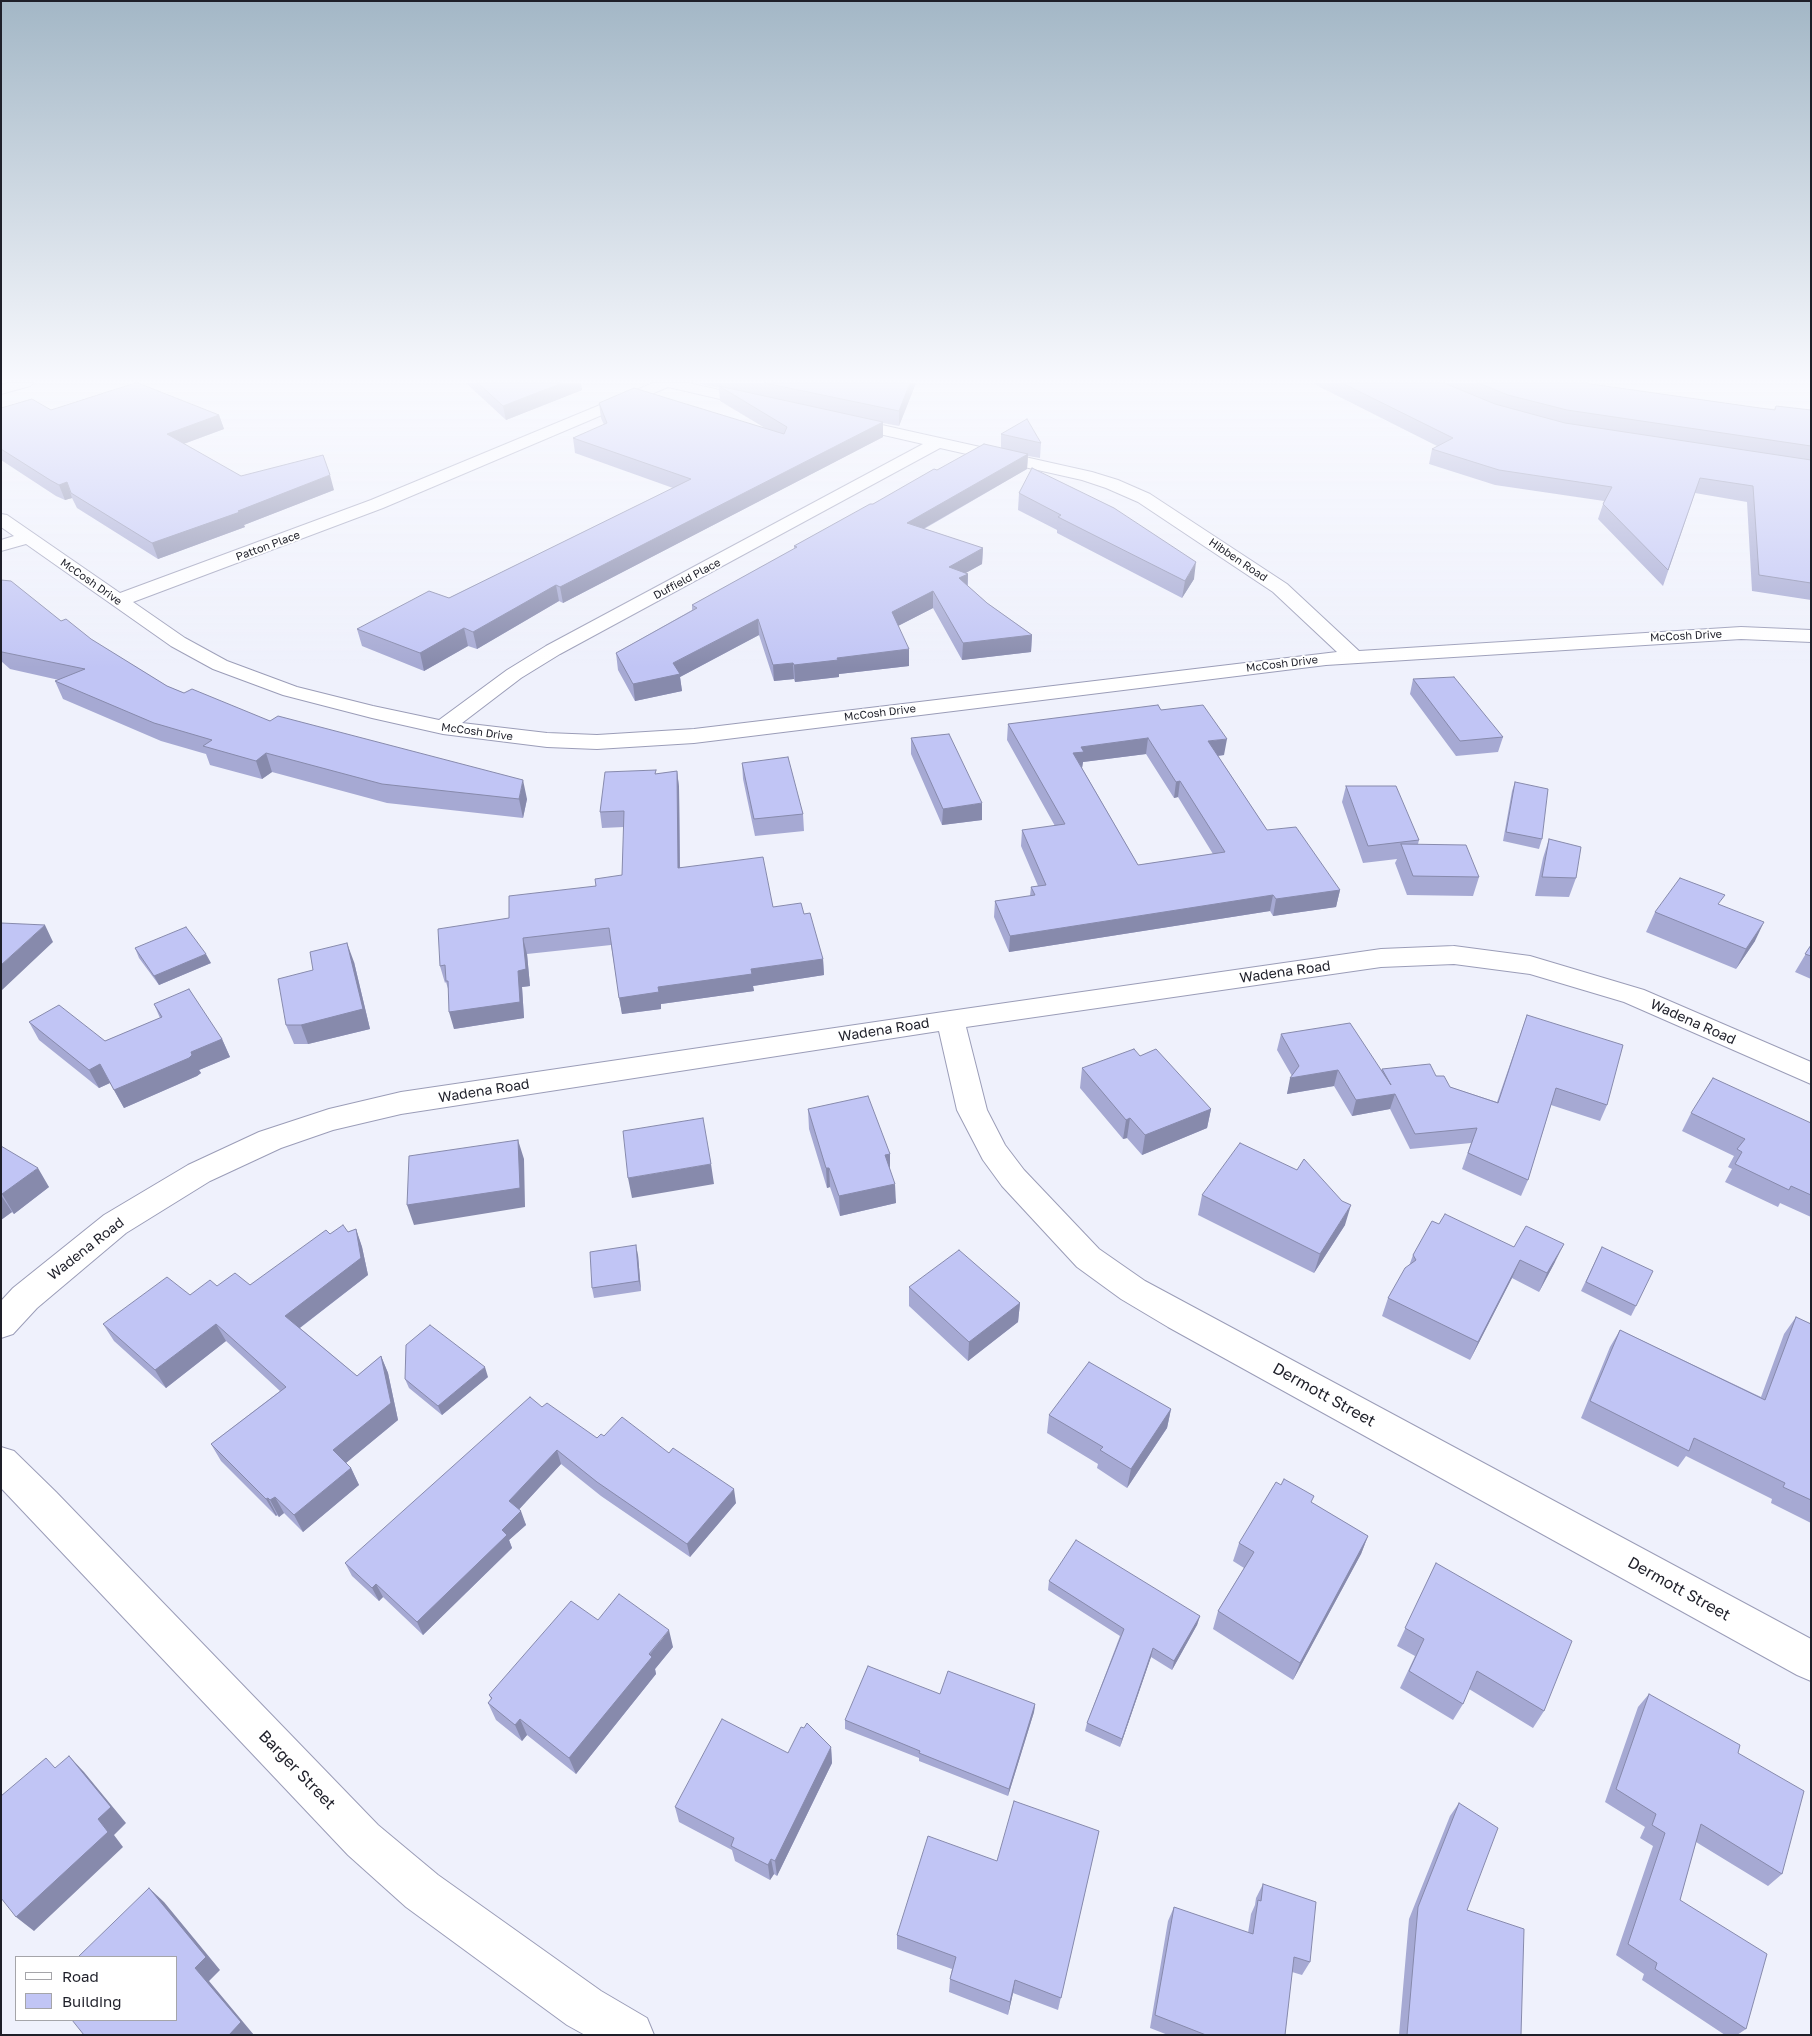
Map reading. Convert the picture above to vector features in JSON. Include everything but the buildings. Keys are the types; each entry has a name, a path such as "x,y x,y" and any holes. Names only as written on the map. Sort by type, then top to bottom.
{"street":[{"name":"Patton Place","path":"117,601 377,504 439,478"},
{"name":"Duffield Place","path":"442,728 514,674 553,650 872,478"},
{"name":"Hibben Road","path":"1093,478 1144,498 1280,588 1354,657"},
{"name":"McCosh Drive","path":"1,519 178,642 220,665 261,681 372,712 442,728 491,735 580,741 694,736 1108,684 1354,657 1741,633 1811,636"},
{"path":"1,546 28,538"},
{"name":"Wadena Road","path":"1,1324 25,1298 115,1224 199,1173 270,1140 329,1120 401,1103 950,1020 1381,958 1454,955 1530,965 1634,996 1811,1074"},
{"name":"Dermott Street","path":"950,1020 972,1110 994,1152 1013,1178 1088,1258 1133,1290 1180,1317 1811,1661"},
{"name":"Barger Street","path":"1,1463 43,1504 363,1840 422,1891 584,2008 630,2035"}]}
